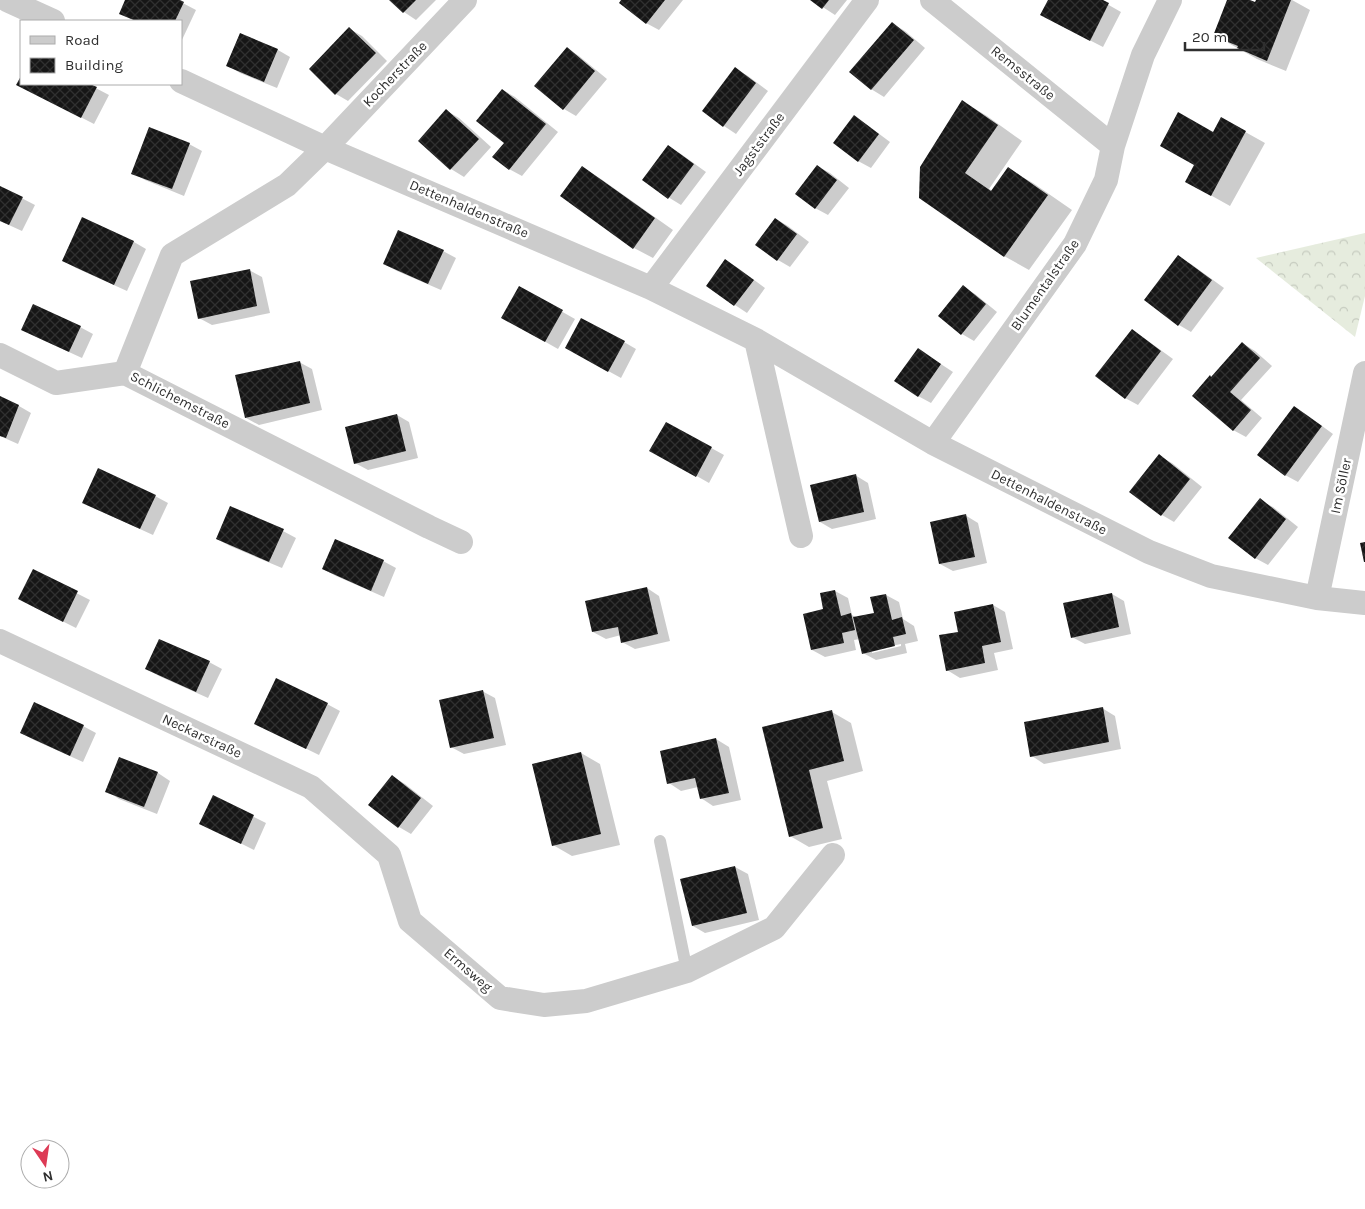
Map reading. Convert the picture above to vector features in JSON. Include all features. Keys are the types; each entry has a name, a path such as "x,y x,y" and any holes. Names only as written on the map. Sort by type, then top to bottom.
{"street":[{"path":"8,0 51,20"},
{"name":"Kocherstraße","path":"325,148 465,0"},
{"name":"Jagststraße","path":"651,288 867,0"},
{"name":"Remsstraße","path":"932,0 1113,146"},
{"name":"Blumentalstraße","path":"933,443 1075,244 1106,180 1113,146 1143,55 1170,0"},
{"name":"Dettenhaldenstraße","path":"182,81 325,148 651,288 756,340 933,443 1148,552 1210,576 1317,598 1365,603"},
{"name":"Schlichemstraße","path":"325,148 286,185 172,255 125,373 461,542"},
{"path":"756,340 801,536"},
{"path":"0,355 56,383 125,373"},
{"name":"Im Söller","path":"1317,598 1365,373"},
{"name":"Neckarstraße","path":"0,641 311,787 389,855"},
{"name":"Ermsweg","path":"389,855 410,921 500,998 544,1005 586,1001 687,971 774,928 834,855"}],"lane":[{"path":"660,842 687,971"}],"green space":[{"path":"1365,233 1365,296 1355,337 1256,258"}],"building":[{"path":"125,0 180,0 184,2 175,20 134,20 119,14"},
{"path":"389,0 416,0 403,13"},
{"path":"621,0 665,0 646,24 619,3"},
{"path":"810,0 829,0 822,9"},
{"path":"1048,0 1103,0 1109,3 1090,41 1040,15"},
{"path":"1227,0 1250,0 1255,2 1256,0 1291,0 1267,61 1213,36"},
{"path":"892,22 914,40 871,90 849,72"},
{"path":"349,27 376,53 335,95 309,69"},
{"path":"240,33 278,49 264,82 226,66"},
{"path":"567,47 595,71 563,110 534,86"},
{"path":"735,67 756,83 723,127 702,111"},
{"path":"20,78 20,85 92,85 97,87 81,118 16,85"},
{"path":"502,89 546,124 509,170 492,157 504,143 476,121"},
{"path":"962,100 998,125 965,173 991,191 1008,167 1048,195 1004,257 919,198 920,167"},
{"path":"446,109 479,139 450,170 418,141"},
{"path":"1178,112 1213,132 1221,117 1246,131 1211,196 1185,182 1194,165 1160,146"},
{"path":"854,115 879,134 858,162 833,143"},
{"path":"149,127 190,143 172,189 131,174"},
{"path":"668,145 694,164 668,199 642,180"},
{"path":"817,165 837,180 815,209 795,194"},
{"path":"582,166 655,218 633,249 560,196"},
{"path":"0,186 23,197 9,225 0,221"},
{"path":"82,217 134,241 114,285 62,261"},
{"path":"775,218 797,234 777,261 755,245"},
{"path":"398,230 444,250 428,284 383,264"},
{"path":"1178,255 1212,280 1178,326 1144,300"},
{"path":"725,259 754,280 734,306 706,286"},
{"path":"250,269 257,306 198,319 190,281"},
{"path":"963,285 986,304 961,335 938,316"},
{"path":"519,286 563,310 545,342 501,318"},
{"path":"33,304 81,326 69,352 21,330"},
{"path":"581,318 625,341 608,372 565,348"},
{"path":"1132,329 1161,351 1125,399 1095,376"},
{"path":"1242,342 1260,358 1230,392 1251,410 1233,431 1192,396"},
{"path":"918,348 941,364 918,397 894,381"},
{"path":"300,361 310,403 245,418 235,375"},
{"path":"0,396 19,405 6,438 0,436"},
{"path":"1294,406 1322,426 1285,476 1257,455"},
{"path":"397,414 406,451 354,464 345,427"},
{"path":"666,422 712,447 696,477 649,451"},
{"path":"1159,454 1190,479 1161,516 1129,492"},
{"path":"98,468 156,495 140,529 82,503"},
{"path":"856,474 864,512 819,522 810,485"},
{"path":"1260,498 1286,519 1255,559 1228,538"},
{"path":"230,506 284,529 269,562 216,539"},
{"path":"966,514 975,557 939,564 930,522"},
{"path":"335,539 384,560 371,591 322,569"},
{"path":"1365,542 1365,562 1364,562 1360,543"},
{"path":"33,569 78,591 63,622 18,599"},
{"path":"647,587 658,634 621,643 618,627 592,632 585,601"},
{"path":"835,590 841,616 851,613 855,630 842,633 844,643 811,650 803,614 823,609 820,593"},
{"path":"1112,593 1119,627 1071,638 1063,603"},
{"path":"886,594 892,620 902,617 906,634 893,637 895,646 862,654 853,617 874,613 870,597"},
{"path":"993,604 1001,642 982,646 985,663 946,671 939,635 958,632 954,612"},
{"path":"159,639 210,661 196,692 145,669"},
{"path":"276,678 328,703 306,749 254,724"},
{"path":"483,690 494,738 450,748 439,700"},
{"path":"34,702 84,725 70,756 20,733"},
{"path":"1103,707 1109,742 1030,757 1024,722"},
{"path":"832,710 844,761 809,770 823,828 789,837 762,727"},
{"path":"716,738 729,793 700,799 695,778 667,784 660,751"},
{"path":"581,752 601,834 552,846 532,764"},
{"path":"119,757 158,772 144,807 105,792"},
{"path":"392,775 421,798 398,828 368,805"},
{"path":"213,795 254,815 241,844 199,824"},
{"path":"735,866 747,913 692,926 680,879"}]}
